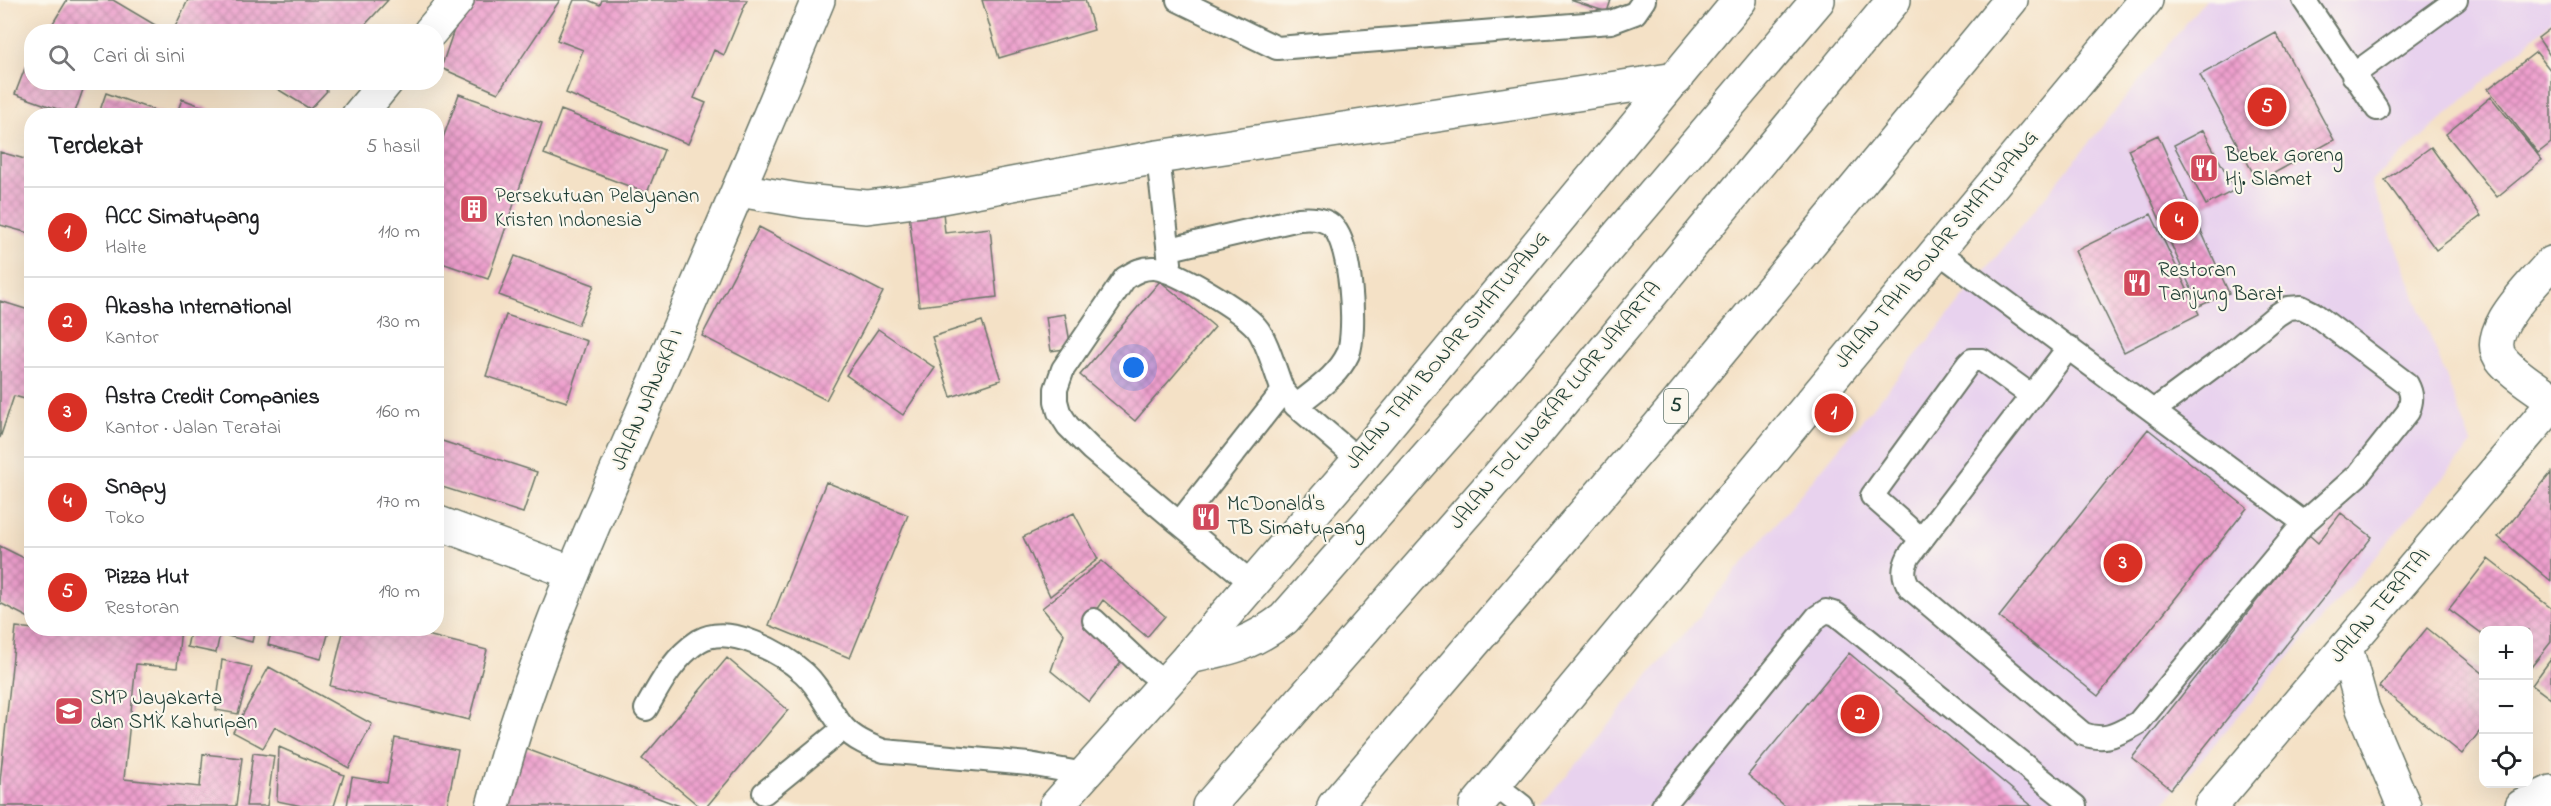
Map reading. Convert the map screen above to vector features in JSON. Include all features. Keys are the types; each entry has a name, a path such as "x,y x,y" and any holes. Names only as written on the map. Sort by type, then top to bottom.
{"main road":[{"path":"437,24 457,0"},
{"name":"JALAN NANGKA I","path":"493,806 510,741 573,573 739,190 818,0"},
{"name":"JALAN TAHI BONAR SIMATUPANG","path":"1056,806 1166,684 1359,460 1740,0"},
{"path":"1189,657 1239,646 1260,637 1284,619 1518,354 1818,0"},
{"name":"JALAN TOL LINGKAR LUAR JAKARTA","path":"1209,806 1538,431 1894,0"},
{"name":"5","path":"1334,806 1658,427 2011,0"},
{"name":"JALAN TAHI BONAR SIMATUPANG","path":"1485,795 2146,0"},
{"path":"739,190 804,201 867,207 931,199 1158,157 1676,79"},
{"path":"365,108 379,90"},
{"path":"2551,264 2501,323 2496,343 2501,360 2551,399"},
{"name":"JALAN TERATAI","path":"2211,806 2551,406"},
{"path":"444,525 573,573"},
{"path":"2346,648 2363,709 2404,806"},
{"path":"2522,806 2551,792"}],"lane":[{"path":"1178,0 1276,48 1611,22 1635,13 1644,0"},
{"path":"2304,0 2377,109"},
{"path":"2353,75 2457,0"},
{"path":"1158,157 1171,272"},
{"path":"1170,249 1299,219 1315,218 1333,227 1344,249 1353,321 1348,352 1331,377 1289,399 1179,523"},
{"path":"1936,250 2304,523"},
{"path":"1252,583 1091,449 1068,426 1059,412 1056,389 1064,369 1125,278 1139,269 1154,268 1171,272 1242,315 1257,328 1289,399 1359,460"},
{"path":"2069,347 1921,539 1904,567 1904,579 1910,588 2083,734 2097,739 2112,736 2138,723 2304,523 2358,475 2408,412 2412,393 2407,384 2313,313 2301,307 2288,308 2277,315 2230,354 2153,411"},
{"path":"1921,539 1872,496 1968,364 1972,360 1982,360 2032,396"},
{"path":"1663,806 1817,617 1827,611 1836,614 2075,806"},
{"path":"1094,620 1143,666 1166,684"},
{"path":"646,709 662,680 681,656 701,640 724,636 752,640 783,657 805,673 844,728 863,743 884,751 1029,764 1085,774"},
{"path":"764,793 844,728"},
{"path":"1485,795 1522,806"}],"shaded area":[{"path":"2205,0 2551,0 2551,22 2371,182 2472,444 2161,806 1541,806 1927,342"}],"building":[{"path":"67,0 113,0 154,24 55,24 53,23"},
{"path":"188,0 388,0 366,24 176,24"},
{"path":"464,0 560,0 498,93 444,69 444,59"},
{"path":"574,0 588,0 600,5 602,0 747,0 724,55 714,50 694,98 706,103 688,144 566,93 583,50 557,40"},
{"path":"982,0 1085,0 1094,30 999,58"},
{"path":"1570,0 1611,0 1607,12"},
{"path":"2551,28 2551,57 2538,38"},
{"path":"2276,33 2334,140 2258,182 2200,75"},
{"path":"2536,52 2551,71 2551,143 2538,153 2488,89"},
{"path":"24,71 24,90 83,90 76,108 54,108 15,94"},
{"path":"279,90 326,90 311,108"},
{"path":"106,93 148,108 101,108"},
{"name":"Persekutuan Pelayanan Kristen Indonesia","path":"459,94 542,123 488,279 444,264 444,135"},
{"path":"2491,97 2542,160 2497,197 2446,134"},
{"path":"182,99 206,108 179,108"},
{"path":"561,110 664,150 647,193 544,154"},
{"name":"Bebek Goreng Hj. Slamet","path":"2203,130 2235,190 2206,205 2174,145"},
{"path":"2158,135 2229,293 2199,306 2128,149"},
{"path":"2431,147 2481,216 2436,250 2385,180"},
{"path":"0,152 24,159 24,232 0,225"},
{"path":"942,201 945,233 990,228 997,297 919,306 908,204"},
{"name":"Restoran Tanjung Barat","path":"2151,214 2199,314 2124,352 2075,251"},
{"path":"759,227 883,292 826,400 702,336"},
{"path":"515,256 594,285 578,325 499,295"},
{"path":"1160,281 1215,327 1135,421 1080,375"},
{"path":"0,301 24,308 24,399 14,396 0,438"},
{"path":"1065,314 1071,348 1051,351 1046,317"},
{"path":"506,315 587,341 567,402 486,376"},
{"path":"982,321 1001,380 951,397 932,337"},
{"path":"878,329 935,368 903,415 846,375"},
{"path":"2148,429 2247,508 2098,696 1999,617"},
{"path":"444,442 537,472 523,513 444,488"},
{"path":"2551,473 2551,581 2498,537"},
{"path":"826,482 908,515 850,658 769,625"},
{"path":"1074,513 1098,559 1050,596 1023,537"},
{"path":"2341,513 2372,537 2171,789 2132,758 2309,535 2318,543"},
{"path":"0,546 24,558 24,615 0,603"},
{"path":"2488,559 2551,608 2551,642 2533,665 2533,626 2479,626 2479,631 2449,609"},
{"path":"1102,561 1165,616 1147,637 1103,600 1089,620 1127,654 1089,702 1051,671 1064,634 1042,608"},
{"name":"SMP Jayakarta dan SMK Kahuripan","path":"16,627 24,628 24,636 180,636 177,668 136,664 124,779 200,787 203,754 242,758 236,806 0,806 0,781"},
{"path":"2427,628 2479,670 2479,732 2462,754 2379,687"},
{"path":"189,636 220,636 216,653 187,647"},
{"path":"228,636 253,636 252,642"},
{"path":"270,636 328,636 321,659 268,645"},
{"path":"342,636 431,636 487,650 469,720 330,686"},
{"path":"1849,653 2032,806 1785,806 1748,775"},
{"path":"727,658 788,710 707,806 699,806 642,759"},
{"path":"2551,659 2551,699 2533,684"},
{"path":"222,660 252,667 238,714 216,710"},
{"path":"269,667 372,724 349,768 275,727 263,748 233,732"},
{"path":"395,738 458,750 447,806 347,806 352,777 387,783"},
{"path":"279,747 344,775 334,806 302,806 277,801"},
{"path":"521,747 680,806 499,806"},
{"path":"253,753 274,756 267,806 246,806"}],"place":[{"name":"Pizza Hut","path":"2267,107"},
{"name":"Bebek Goreng Hj. Slamet","path":"2204,168"},
{"name":"Persekutuan Pelayanan Kristen Indonesia","path":"474,209"},
{"name":"Snapy","path":"2179,221"},
{"name":"Restoran Tanjung Barat","path":"2137,283"},
{"name":"ACC Simatupang","path":"1834,413"},
{"name":"McDonald's TB Simatupang","path":"1206,517"},
{"name":"Astra Credit Companies","path":"2123,563"},
{"name":"SMP Jayakarta dan SMK Kahuripan","path":"69,711"},
{"name":"Akasha International","path":"1860,714"}]}
